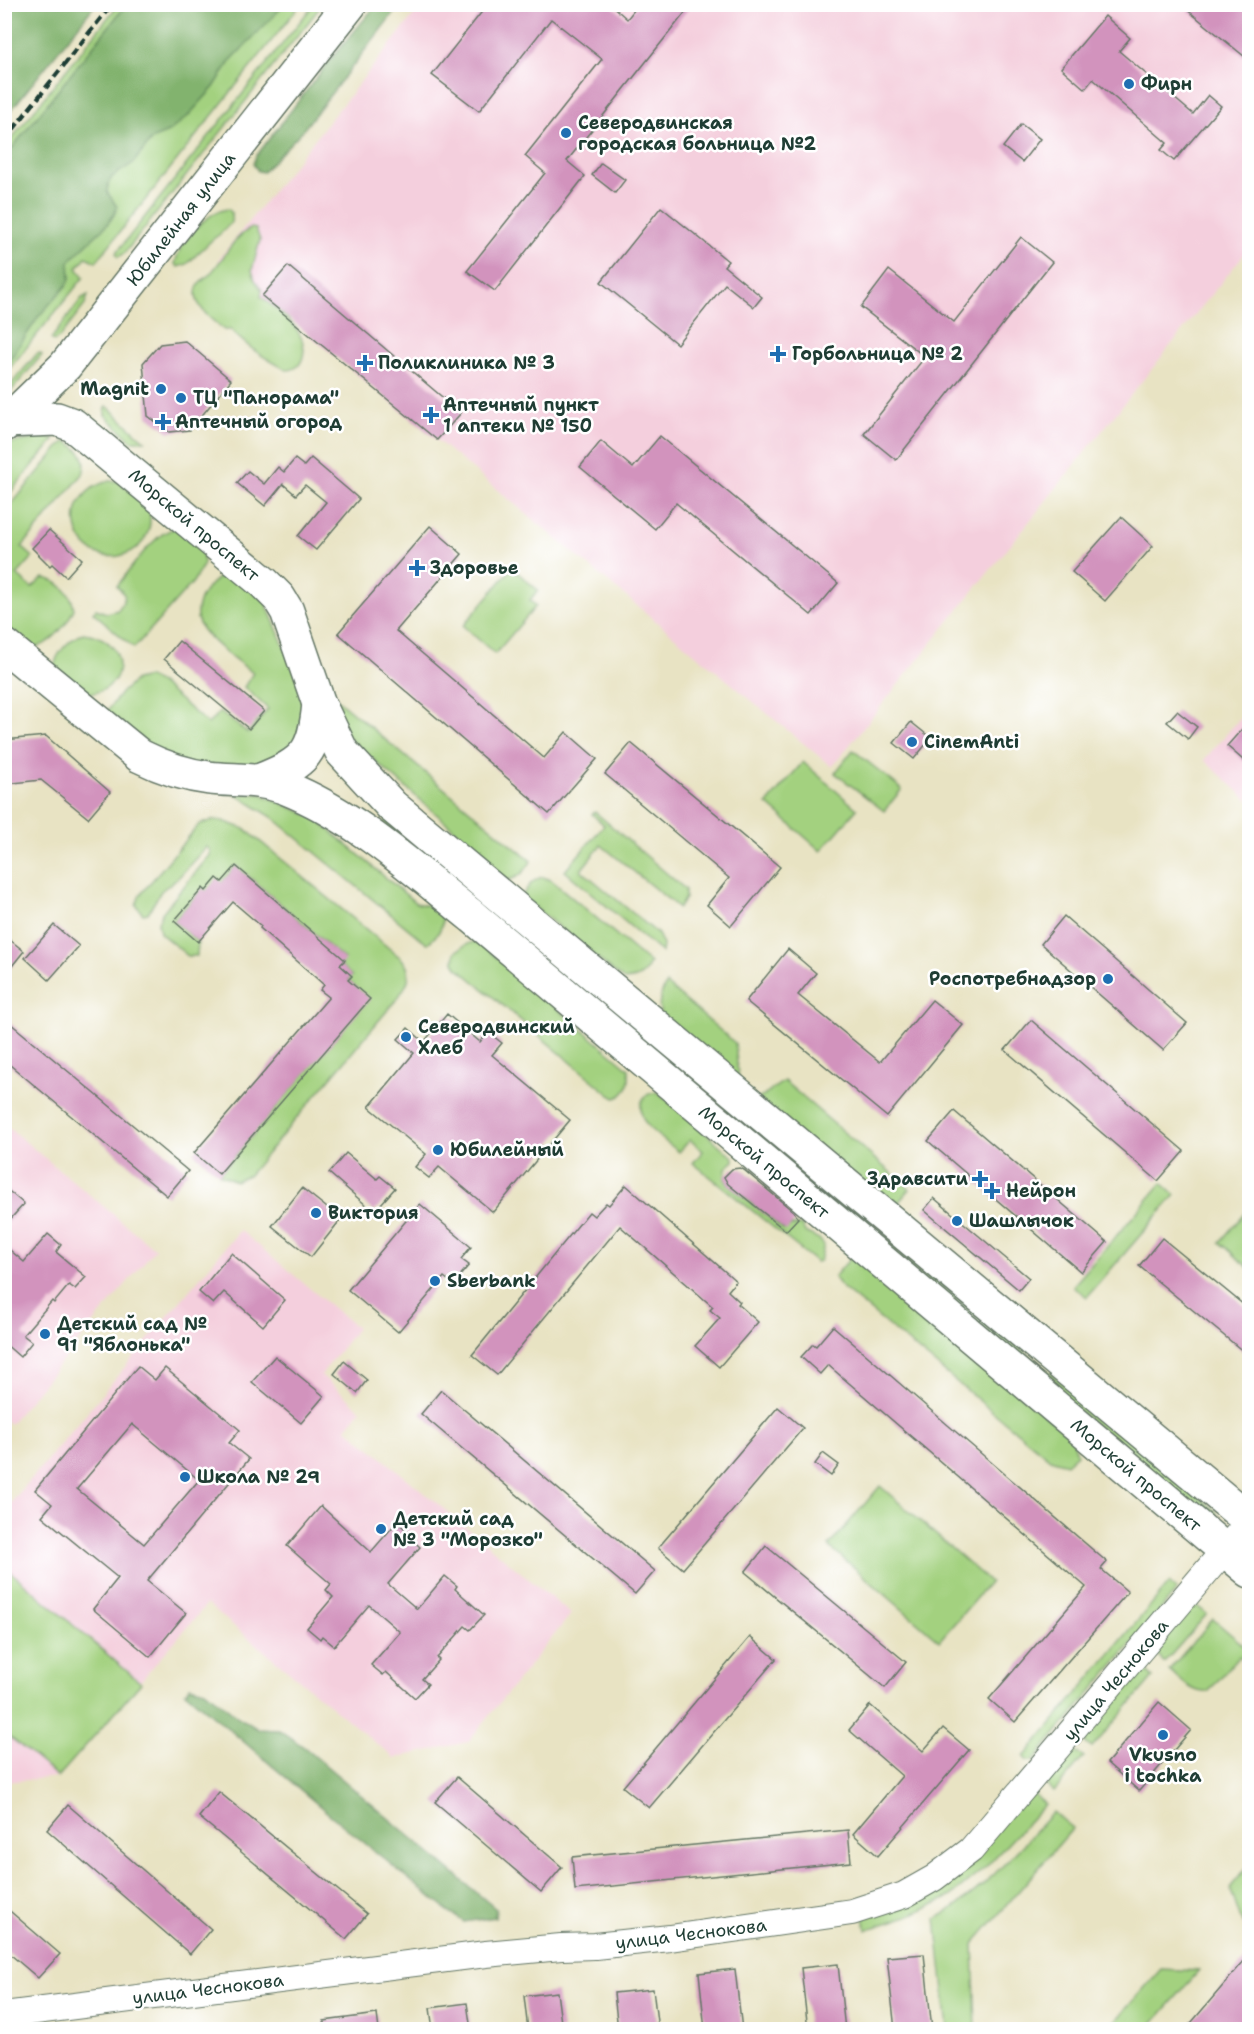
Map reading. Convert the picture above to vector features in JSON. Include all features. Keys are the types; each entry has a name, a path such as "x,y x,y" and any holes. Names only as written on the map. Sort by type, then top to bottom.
{"main road":[{"name":"Юбилейная улица","path":"7,422 65,366 350,4"},
{"path":"65,366 66,389 73,425"},
{"name":"Морской проспект","path":"7,422 57,419 73,425 256,576 279,598 287,611 319,704 342,752 392,806 1249,1521"},
{"name":"Морской проспект","path":"4,645 140,756 159,766 198,776 261,780 295,792 327,808 369,835 473,917 1250,1571"},
{"name":"Морской проспект","path":"261,780 282,772 301,759 312,743 316,732 319,704"},
{"path":"369,835 369,823 378,811 392,806"}],"street":[{"name":"улица Чеснокова","path":"4,2014 486,1953 595,1946 670,1938 852,1912 903,1895 934,1878 971,1850 1249,1521"}],"shaded area":[{"name":"Горбольница № 2","path":"422,5 1249,5 1249,248 832,767 437,440 460,413 288,267 262,296 218,260"},
{"path":"1249,708 1249,801 1204,760"},
{"name":"Детский сад № 91 \"Яблонька\"","path":"4,1124 155,1249 10,1424 4,1419"},
{"name":"Школа № 29","path":"240,1230 357,1328 321,1375 361,1410 346,1428 571,1614 468,1742 394,1758 207,1604 58,1777 5,1782 5,1510"}],"green space":[{"path":"6,4 95,5 5,118 4,7"},
{"path":"314,4 322,5 124,254 118,257 116,253"},
{"path":"377,4 400,5 303,130 263,172 258,171 253,164 256,156 326,65"},
{"path":"118,5 126,5 5,157 5,147"},
{"path":"126,5 284,5 231,60 214,87 187,117 168,132 153,138 133,163 112,177 107,192 117,207 114,215 69,262 70,279 66,286 39,316 5,367 5,157"},
{"path":"284,5 300,5 96,262 86,257 77,268 84,277 5,374 5,367 39,316 70,279 69,262 114,215 117,207 107,192 112,177 133,163 153,138 168,132 187,117 214,87 231,60"},
{"path":"228,209 232,213 231,223 187,264 178,267 175,264 178,255 195,229 211,216"},
{"path":"251,228 256,229 260,240 252,270 262,290 261,297 292,324 302,341 304,350 302,360 292,369 287,370 265,357 231,330 224,330 206,314 197,298 196,290 199,284 210,274 239,237"},
{"path":"88,295 85,305 60,337 54,341 51,339 82,298"},
{"path":"40,353 42,355 5,398 5,391"},
{"path":"107,406 145,441 131,441 105,415"},
{"path":"44,437 55,439 5,499 5,444"},
{"path":"66,441 82,454 85,463 83,474 22,547 33,557 17,575 32,588 43,578 54,581 68,593 74,609 67,622 49,641 42,645 27,647 5,636 5,512"},
{"path":"109,481 118,481 149,507 150,512 149,527 143,541 133,551 119,556 103,555 90,549 81,539 76,526 76,512 81,499 92,488"},
{"path":"176,528 202,550 204,564 193,582 134,648 93,612 96,609 106,613 118,610 125,597 117,586 159,536"},
{"path":"512,568 538,590 530,600 536,606 495,654 463,626"},
{"path":"226,573 231,573 265,601 306,698 300,738 267,768 177,766 106,712 122,692 136,680 148,677 160,683 208,724 220,712 248,733 268,709 244,687 253,673 213,641 205,633 197,618 202,595 211,584"},
{"path":"83,633 98,637 109,644 116,653 119,664 112,683 102,690 88,694 54,668 57,657 64,647"},
{"path":"332,695 531,861 524,872 505,881 472,852 463,837 346,736"},
{"path":"853,750 902,789 884,811 835,773"},
{"path":"803,762 857,809 821,851 767,804"},
{"path":"235,794 261,794 315,818 416,903 430,906 441,915 442,924 439,931 427,944 272,817"},
{"path":"595,812 685,889 685,898 679,908 601,845 581,870 658,934 663,945 662,953 565,871 604,825 592,814"},
{"path":"214,820 245,829 402,959 409,975 397,999 249,1175 235,1181 219,1174 369,999 348,980 352,976 340,965 344,959 236,866 222,882 206,891 202,889 174,921 198,942 197,956 188,956 160,933 158,922 162,913 210,855 210,850 206,847 179,877 161,891 148,913 143,914 136,905 140,895 196,828 200,824"},
{"path":"388,821 1217,1512 1217,1516 1211,1522 383,827 384,822"},
{"path":"543,877 551,880 650,963 643,974 637,978 624,980 522,897 533,882"},
{"path":"477,941 629,1069 628,1083 623,1094 615,1098 610,1095 457,967 454,962 455,952"},
{"path":"666,984 735,1043 739,1084 661,1019 660,1001"},
{"path":"784,1081 910,1189 889,1213 757,1100"},
{"path":"658,1092 734,1158 734,1161 726,1168 725,1179 728,1184 784,1230 791,1226 802,1225 805,1232 819,1239 824,1245 820,1261 816,1262 693,1163 703,1151 690,1140 679,1152 648,1126 641,1113 641,1105 647,1095"},
{"path":"1162,1183 1175,1195 1087,1297 1073,1286"},
{"path":"1249,1208 1249,1268 1220,1242"},
{"path":"852,1256 1072,1437 1077,1454 1066,1464 1050,1459 839,1285 834,1277"},
{"path":"880,1486 990,1582 939,1641 829,1546"},
{"path":"5,1567 141,1683 58,1777 5,1733"},
{"path":"1169,1583 1177,1590 1033,1761 1027,1761 1024,1757"},
{"path":"1191,1601 1207,1614 1164,1663 1157,1653 1157,1645"},
{"path":"1213,1619 1249,1650 1249,1664 1239,1656 1208,1692 1202,1692 1187,1685 1169,1670"},
{"path":"1136,1670 1147,1671 1153,1677 1092,1748 1086,1744 1084,1731"},
{"path":"190,1686 205,1690 238,1717 258,1729 279,1730 304,1747 496,1909 495,1917 464,1922 453,1915 185,1692"},
{"path":"1078,1753 1084,1757 1054,1792 1047,1786 1048,1774 1067,1754"},
{"path":"1033,1794 1045,1804 986,1867 950,1897 908,1916 866,1930 864,1915"},
{"path":"1053,1812 1073,1828 973,1944 976,2029 948,2029 936,1919 985,1883"},
{"path":"1249,1865 1249,1914 1242,1923 1230,1888"},
{"path":"1161,1969 1199,1971 1148,2029 1108,2029"}],"building":[{"name":"Северодвинская городская больница №2","path":"488,4 610,4 627,19 639,4 692,4 567,161 585,176 495,291 467,271 545,173 525,156 602,59 551,19 479,111 432,75"},
{"path":"1180,4 1237,4 1250,15 1250,61"},
{"name":"Фирн","path":"1105,16 1130,38 1119,51 1193,114 1208,95 1221,106 1174,161 1161,150 1167,143 1093,79 1085,89 1061,68"},
{"path":"1021,124 1040,139 1022,162 1003,147"},
{"path":"601,163 625,180 615,193 592,175"},
{"path":"661,207 728,261 724,266 762,297 754,307 725,284 677,344 601,282"},
{"path":"1021,237 1052,262 896,460 864,434 925,357 861,307 889,270 954,322"},
{"path":"288,266 461,413 437,440 262,296"},
{"name":"ТЦ \"Панорама\"","path":"185,341 231,380 190,430 169,432 148,416 143,363 160,344"},
{"path":"660,436 838,583 811,615 676,503 655,529 580,467 601,441 633,468"},
{"path":"311,458 359,499 316,550 298,536 326,502 305,485 296,495 283,484 265,506 237,483 248,471 264,484 278,467 284,472 295,459 304,466"},
{"path":"1121,517 1153,546 1105,601 1072,572"},
{"path":"430,526 462,554 396,631 544,758 566,732 597,759 549,814 338,633"},
{"path":"49,530 82,559 66,577 52,564 50,566 32,548"},
{"path":"179,641 264,711 249,729 164,659"},
{"path":"1177,711 1197,727 1188,739 1167,722"},
{"path":"1250,720 1250,766 1227,746"},
{"path":"911,722 931,738 914,759 894,743"},
{"path":"46,736 110,792 88,818 41,780 4,784 4,740"},
{"path":"631,743 780,867 731,926 707,905 729,878 605,774"},
{"path":"236,866 345,960 340,965 352,976 348,980 370,999 219,1174 194,1153 329,997 320,990 324,985 233,902 198,942 174,921 203,888 206,891 217,878 222,882"},
{"path":"1064,916 1187,1023 1163,1050 1041,944"},
{"path":"54,925 79,946 49,980 25,958"},
{"path":"10,940 24,951 4,976 4,947"},
{"path":"788,949 816,973 798,995 880,1062 932,1000 963,1025 887,1117 746,1001"},
{"path":"447,1014 480,1042 488,1032 502,1043 492,1055 570,1120 493,1212 439,1167 429,1178 415,1167 426,1154 369,1107 414,1053 398,1039 408,1028 424,1042"},
{"path":"4,1018 188,1171 167,1196 4,1060"},
{"path":"1031,1020 1184,1151 1158,1181 1005,1050"},
{"path":"954,1111 1107,1242 1081,1272 928,1141"},
{"path":"346,1153 377,1179 380,1176 395,1188 374,1212 329,1173"},
{"path":"740,1168 794,1212 798,1218 786,1231 728,1184 724,1177 732,1169"},
{"path":"626,1185 736,1281 728,1291 740,1302 738,1304 758,1322 719,1367 695,1346 720,1318 710,1310 713,1307 620,1226 497,1375 472,1355 589,1212 594,1216 606,1203 609,1205"},
{"path":"4,1187 24,1204 4,1226"},
{"path":"302,1188 341,1219 311,1257 272,1226"},
{"path":"934,1198 1029,1278 1019,1290 924,1210"},
{"path":"420,1204 471,1247 461,1259 469,1265 453,1284 444,1277 398,1332 348,1290"},
{"path":"48,1234 61,1245 56,1252 86,1277 75,1289 69,1285 23,1335 32,1342 20,1357 4,1343 4,1245 24,1262"},
{"path":"1162,1238 1250,1310 1250,1357 1139,1266"},
{"path":"231,1253 285,1300 263,1326 224,1292 213,1304 199,1292"},
{"path":"833,1326 1107,1562 1101,1569 1128,1592 1015,1722 989,1699 1086,1587 828,1365 820,1374 801,1357 813,1344 816,1346"},
{"path":"275,1356 324,1396 301,1423 252,1382"},
{"path":"344,1361 367,1380 357,1393 334,1374"},
{"path":"138,1366 155,1380 165,1368 240,1430 229,1443 249,1459 147,1581 186,1613 150,1657 93,1609 118,1578 42,1516 52,1504 35,1490","holes":["132,1424 199,1480 144,1544 77,1489"]},
{"path":"441,1390 655,1571 635,1594 421,1414"},
{"path":"778,1407 803,1428 683,1569 658,1548"},
{"path":"823,1453 839,1465 831,1476 815,1464"},
{"path":"321,1506 371,1552 397,1522 410,1533 408,1536 420,1547 388,1584 417,1609 445,1576 457,1586 455,1589 484,1615 470,1630 465,1626 437,1658 439,1660 422,1679 428,1684 415,1698 386,1672 383,1675 371,1665 400,1632 369,1605 334,1646 322,1636 320,1639 307,1628 333,1597 326,1590 331,1584 287,1546"},
{"path":"766,1546 906,1662 885,1688 745,1572"},
{"path":"750,1637 776,1659 649,1808 623,1787"},
{"path":"1159,1702 1191,1730 1139,1791 1107,1763"},
{"path":"870,1705 923,1751 943,1728 969,1750 878,1856 853,1834 902,1776 849,1730"},
{"path":"457,1777 562,1867 541,1892 435,1802"},
{"path":"219,1792 367,1914 346,1939 199,1817"},
{"path":"68,1805 211,1929 190,1954 47,1830"},
{"path":"848,1830 851,1862 575,1890 572,1857"},
{"path":"4,1906 60,1954 38,1978 4,1949"},
{"path":"924,1954 932,2030 895,2030 887,1957"},
{"path":"1250,1954 1250,2030 1185,2030"},
{"path":"838,1964 845,2030 808,2030 801,1968"},
{"path":"735,1969 742,2030 705,2030 699,1973"},
{"path":"653,1989 658,2030 618,2030 614,1993"},
{"path":"557,1992 562,2030 528,2030 524,1996"},
{"path":"467,2003 471,2030 433,2030 430,2008"},
{"path":"377,2014 379,2030 325,2030 324,2021"}],"railway":[{"path":"4,141 112,4"}],"place":[{"name":"Фирн","path":"1129,84"},
{"name":"Северодвинская городская больница №2","path":"566,133"},
{"name":"Горбольница № 2","path":"778,354"},
{"name":"Поликлиника № 3","path":"365,363"},
{"name":"Magnit","path":"161,389"},
{"name":"ТЦ \"Панорама\"","path":"181,398"},
{"name":"Аптечный пункт 1 аптеки № 150","path":"431,415"},
{"name":"Аптечный огород","path":"163,422"},
{"name":"Здоровье","path":"417,568"},
{"name":"CinemAnti","path":"912,742"},
{"name":"Роспотребнадзор","path":"1108,979"},
{"name":"Северодвинский Хлеб","path":"406,1037"},
{"name":"Юбилейный","path":"438,1150"},
{"name":"Здравсити","path":"980,1179"},
{"name":"Нейрон","path":"992,1191"},
{"name":"Виктория","path":"316,1213"},
{"name":"Шашлычок","path":"957,1221"},
{"name":"Sberbank","path":"435,1281"},
{"name":"Детский сад № 91 \"Яблонька\"","path":"45,1334"},
{"name":"Школа № 29","path":"185,1477"},
{"name":"Детский сад № 3 \"Морозко\"","path":"381,1529"},
{"name":"Vkusno i tochka","path":"1163,1735"}]}
